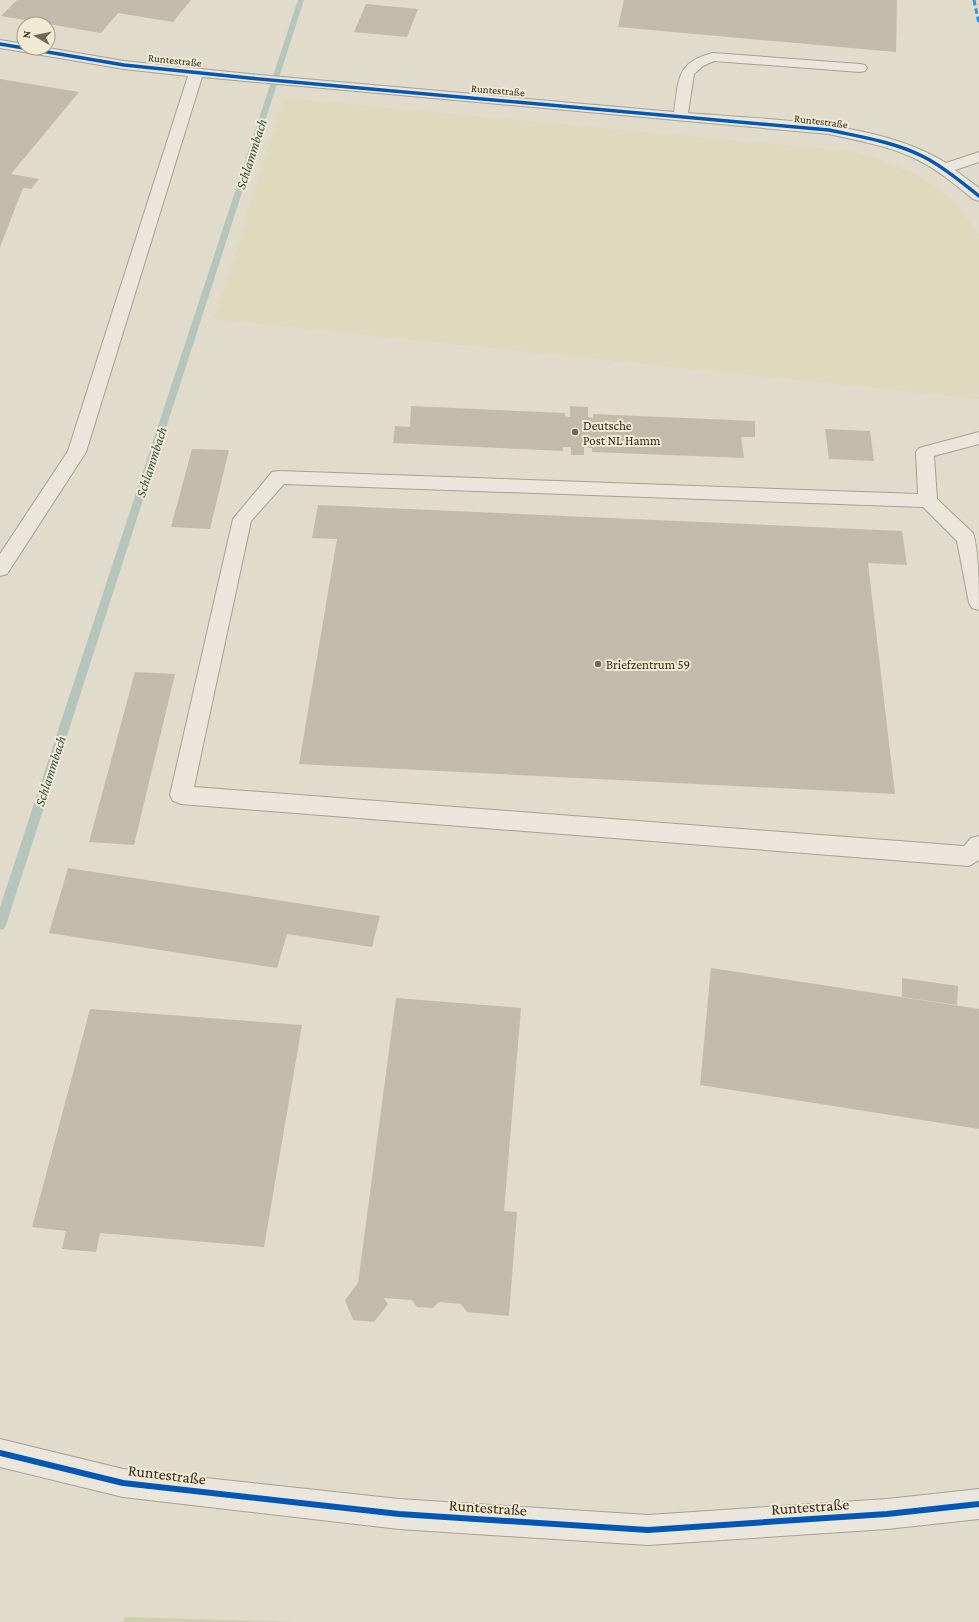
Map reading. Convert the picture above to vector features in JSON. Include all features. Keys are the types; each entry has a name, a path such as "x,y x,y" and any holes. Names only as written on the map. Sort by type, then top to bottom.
{"street":[{"name":"Runtestraße","path":"0,44 124,65 196,73 830,130 871,139 913,152 944,169 979,196"},
{"path":"680,117 687,74 690,68 701,60 713,57 860,68"},
{"path":"0,569 77,452 196,73"},
{"path":"944,169 979,157"},
{"path":"928,501 925,452 979,438"},
{"path":"979,603 966,538 928,501 279,477 242,519 181,795 969,856 979,845"},
{"name":"Runtestraße","path":"0,1453 123,1483 399,1514 640,1529 887,1514 979,1504"}],"shaded area":[{"path":"284,98 858,152 916,174 953,200 979,235 979,399 214,319"}],"green space":[{"path":"125,1617 296,1622 123,1622"}],"building":[{"path":"17,0 191,0 173,22 118,13 101,33 56,25 56,16 16,16 16,19 1,16"},
{"path":"624,0 897,0 896,52 618,27"},
{"path":"366,4 418,9 407,37 354,32"},
{"path":"0,79 79,92 11,174 39,179 31,189 23,188 0,247"},
{"name":"Deutsche Post NL Hamm","path":"411,406 565,413 565,416 570,417 570,406 588,407 588,417 593,418 593,414 755,421 755,437 741,437 744,458 592,452 592,448 584,447 584,455 571,455 571,447 563,447 563,451 393,443 395,426 410,427"},
{"path":"825,429 870,431 874,461 829,459"},
{"path":"192,449 229,450 210,529 171,527"},
{"name":"Briefzentrum 59","path":"318,505 902,531 907,565 868,563 895,794 299,764 337,539 312,538"},
{"path":"135,672 175,674 134,845 89,842"},
{"path":"68,868 380,916 372,947 287,934 277,968 49,933"},
{"path":"711,968 979,1009 979,1129 700,1085"},
{"path":"902,978 958,986 957,1005 902,997"},
{"path":"396,998 521,1008 504,1211 517,1212 509,1316 467,1312 461,1304 439,1302 433,1308 417,1307 412,1300 384,1298 388,1304 374,1322 353,1320 345,1300 358,1283"},
{"path":"90,1009 302,1025 264,1247 100,1233 96,1252 62,1249 66,1231 32,1227"}],"waterway":[{"name":"Schlammbach","path":"0,925 301,0"}],"marked path":[{"path":"974,0 979,24"}],"cycle path":[{"path":"0,44 124,65 249,78 829,130 882,142 913,152 939,166 979,196"},
{"path":"0,1453 123,1483 399,1514 648,1530 887,1514 979,1504"}],"place":[{"name":"Deutsche Post NL Hamm","path":"575,432"},
{"name":"Briefzentrum 59","path":"598,664"}]}
